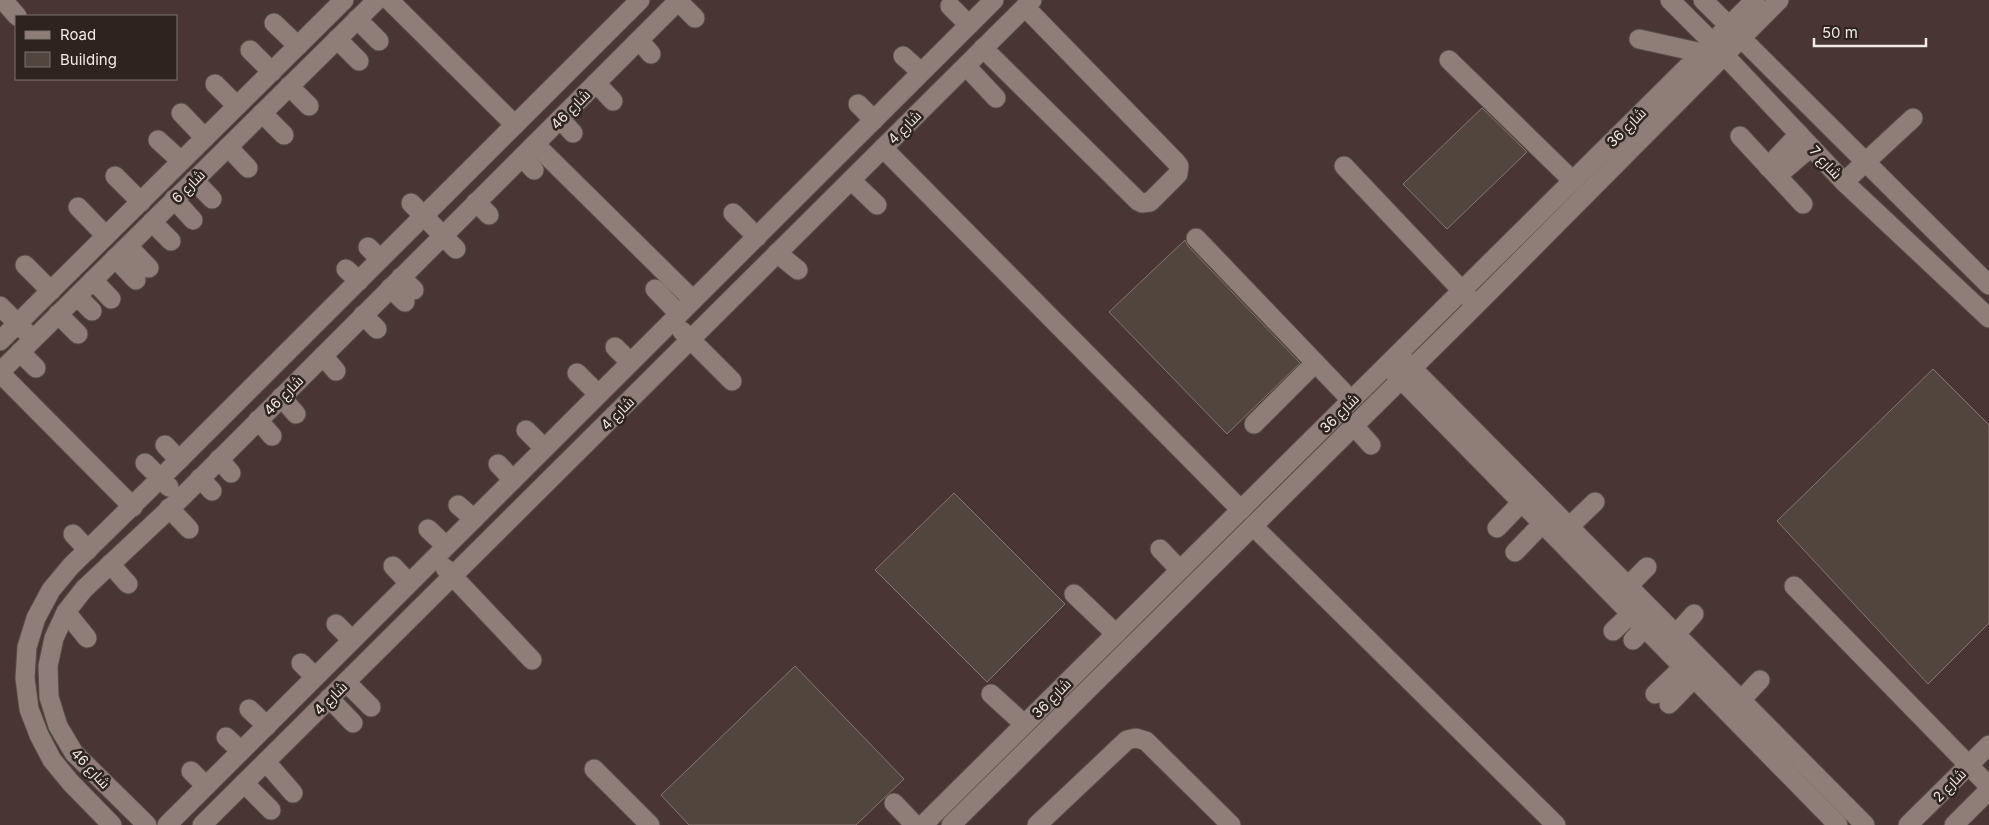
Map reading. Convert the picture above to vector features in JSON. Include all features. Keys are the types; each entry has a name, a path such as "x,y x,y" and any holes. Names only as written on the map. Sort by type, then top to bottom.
{"street":[{"path":"3,0 16,15"},
{"path":"389,0 515,124"},
{"name":"شارع 46","path":"112,825 71,783 52,760 39,735 29,709 25,678 27,647 36,618 51,590 71,566 179,460 215,413 234,396 275,352 309,321 417,210 479,152 515,124 540,89 594,46 602,28 640,0"},
{"name":"شارع 4","path":"167,825 994,0"},
{"name":"شارع 7","path":"1670,0 1712,50 1805,140 1844,182 1989,318"},
{"name":"شارع 7","path":"1703,0 1989,286"},
{"name":"شارع 36","path":"1735,32 1755,0"},
{"name":"شارع 36","path":"923,825 1573,181 1712,50 1778,0"},
{"path":"679,1 695,18"},
{"name":"شارع 46","path":"147,825 74,753 58,726 50,697 48,666 54,638 66,612 84,589 174,503 206,485 219,459 363,315 402,289 483,209 530,157 560,119 614,65 645,47 679,1"},
{"name":"شارع 6","path":"0,341 298,46 337,2"},
{"path":"983,48 1138,201 1142,203 1150,202 1178,174 1179,166 1028,3"},
{"name":"شارع 4","path":"202,825 1028,3"},
{"path":"950,6 969,25"},
{"path":"366,7 379,41"},
{"name":"شارع 6","path":"0,372 337,39 366,7"},
{"path":"274,24 298,46"},
{"path":"337,39 359,61"},
{"path":"1638,39 1712,50"},
{"path":"594,46 614,65"},
{"path":"250,50 272,72"},
{"name":"شارع 36","path":"951,825 1476,305 1712,50"},
{"path":"903,56 922,72"},
{"path":"1449,60 1573,181"},
{"path":"966,66 996,98"},
{"path":"596,83 613,101"},
{"path":"215,84 237,106"},
{"path":"289,86 309,106"},
{"path":"858,104 874,120"},
{"path":"181,113 205,138"},
{"path":"262,113 284,135"},
{"path":"1844,182 1913,118"},
{"path":"560,119 573,133"},
{"path":"1740,136 1803,204"},
{"path":"158,140 181,161"},
{"path":"1773,172 1805,140"},
{"path":"228,146 248,168"},
{"path":"883,148 1241,510"},
{"path":"530,157 693,300"},
{"path":"1344,166 1476,305"},
{"path":"820,174 876,205"},
{"path":"115,176 141,202"},
{"path":"194,180 212,198"},
{"path":"174,200 193,220"},
{"path":"78,206 106,236"},
{"path":"417,210 449,242"},
{"path":"734,214 757,237"},
{"path":"152,222 171,241"},
{"path":"1196,238 1351,400"},
{"path":"121,252 142,274"},
{"path":"778,253 798,270"},
{"path":"24,265 51,290"},
{"path":"94,280 111,298"},
{"path":"1974,303 1989,286"},
{"path":"655,289 690,339 732,381"},
{"path":"77,296 92,311"},
{"path":"0,306 18,324 36,368"},
{"path":"58,314 78,334"},
{"path":"363,315 377,329"},
{"path":"309,321 336,371"},
{"path":"615,347 630,362"},
{"path":"1393,359 1543,523 1628,586 1676,634 1695,670 1785,771 1838,825"},
{"path":"1254,424 1315,362"},
{"path":"0,372 133,506"},
{"path":"577,373 598,394"},
{"path":"1407,374 1569,527 1578,548 1631,614 1639,634 1741,700 1865,825"},
{"path":"281,397 296,414"},
{"path":"258,420 272,436"},
{"path":"1354,426 1371,445"},
{"path":"526,430 575,454"},
{"path":"165,445 179,460"},
{"path":"219,459 231,473"},
{"path":"146,463 161,479 189,529"},
{"path":"498,464 513,480"},
{"path":"1497,528 1522,502"},
{"path":"1569,527 1595,502"},
{"path":"458,504 474,519"},
{"path":"1515,552 1543,523"},
{"path":"1253,526 1556,825"},
{"path":"428,529 453,576 532,660"},
{"path":"73,534 88,550"},
{"path":"1160,549 1180,570"},
{"path":"110,564 128,584"},
{"path":"393,566 409,583"},
{"path":"1628,586 1647,567"},
{"path":"1794,586 1989,788 1954,825"},
{"path":"1074,594 1116,634"},
{"path":"66,612 87,638"},
{"path":"1613,631 1631,614"},
{"path":"1676,634 1694,614"},
{"path":"336,624 352,640"},
{"path":"301,663 315,677"},
{"path":"1662,699 1695,670"},
{"path":"1741,700 1760,680"},
{"path":"346,682 371,707"},
{"path":"991,694 1024,724"},
{"path":"329,698 353,723"},
{"path":"249,709 266,726"},
{"path":"226,737 241,751"},
{"path":"1037,825 1127,740 1136,738 1146,740 1231,825"},
{"name":"شارع 2","path":"1908,825 1989,745"},
{"path":"1785,771 1798,757"},
{"path":"266,762 293,792"},
{"path":"594,769 650,825"},
{"path":"191,771 206,786"},
{"path":"244,783 271,810"},
{"path":"894,803 915,825"}],"shaded area":[{"path":"0,0 1989,0 1989,825 0,825"}],"building":[{"path":"1482,108 1527,152 1447,229 1403,184"},
{"path":"1185,240 1188,246 1300,363 1227,434 1109,312"},
{"path":"1933,369 1989,425 1989,623 1928,684 1777,521"},
{"path":"954,493 1065,604 987,682 875,570"},
{"path":"795,666 904,779 856,825 689,825 661,795"}]}
